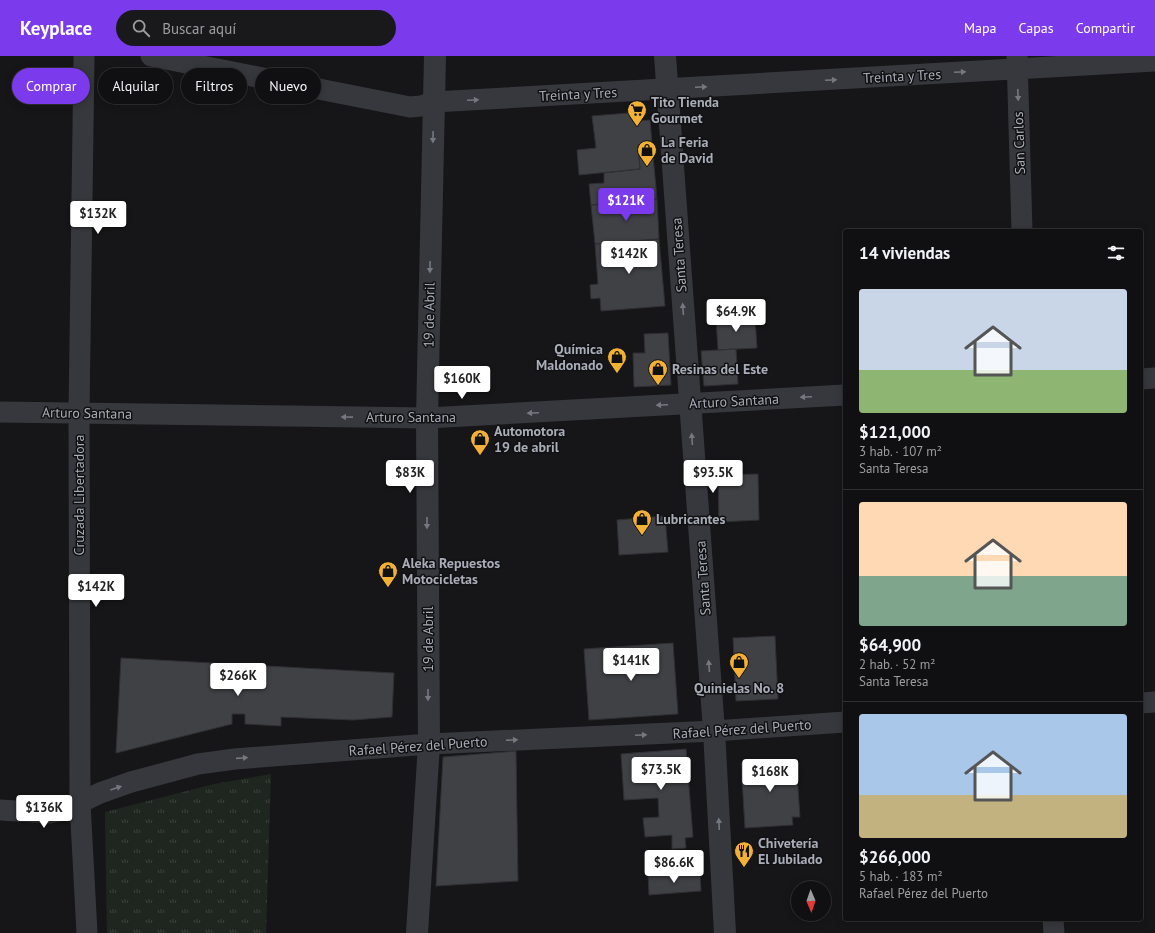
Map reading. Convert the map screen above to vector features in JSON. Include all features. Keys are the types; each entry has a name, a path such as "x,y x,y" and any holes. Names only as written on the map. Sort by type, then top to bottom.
{"street":[{"name":"Cruzada Libertadora","path":"84,56 79,413 80,803 87,933"},
{"name":"Treinta y Tres","path":"151,56 410,107 421,106 434,102 667,89 1017,63 1155,61"},
{"name":"19 de Abril","path":"417,933 429,744 427,418 435,56"},
{"name":"Santa Teresa","path":"665,56 714,731 725,933"},
{"name":"San Carlos","path":"1017,63 1022,229"},
{"path":"1143,379 1155,378"},
{"name":"Arturo Santana","path":"0,412 427,418 843,395"},
{"path":"1143,703 1155,702"},
{"name":"Rafael Pérez del Puerto","path":"0,810 49,813 65,810 100,793 131,782 198,764 235,759 429,744 714,731 843,722"},
{"path":"1053,921 1054,933"}],"green space":[{"path":"271,774 266,933 107,933 105,812 214,784"}],"building":[{"path":"629,113 637,121 650,120 652,144 638,145 640,169 579,175 577,150 596,148 592,116"},
{"path":"652,144 657,199 591,205 589,184 604,183 604,173 640,169 638,145"},
{"path":"657,199 659,239 595,244 591,205"},
{"path":"659,239 665,306 601,311 600,298 591,299 590,285 598,284 595,244"},
{"path":"755,317 757,348 718,350 716,318"},
{"path":"668,333 671,385 634,387 633,353 645,353 644,334"},
{"path":"736,349 738,384 704,386 701,351"},
{"path":"758,474 759,520 719,522 718,475"},
{"name":"Lubricantes","path":"665,516 668,552 619,555 617,520"},
{"path":"775,636 778,699 736,701 733,638"},
{"path":"673,643 678,714 589,720 584,649"},
{"path":"121,658 394,673 392,717 353,720 281,717 281,726 245,724 245,714 232,714 232,724 116,753"},
{"path":"686,749 693,837 685,838 686,848 672,849 672,835 645,837 643,818 659,817 658,798 624,800 621,754"},
{"path":"516,751 518,881 436,886 443,757"},
{"path":"796,760 800,817 792,817 793,825 745,828 741,763"},
{"path":"700,873 701,891 649,895 648,875"}],"place":[{"name":"Tito Tienda Gourmet","path":"637,127"},
{"name":"La Feria de David","path":"647,167"},
{"name":"Química Maldonado","path":"617,374"},
{"name":"Resinas del Este","path":"658,386"},
{"name":"Automotora 19 de abril","path":"480,456"},
{"name":"Lubricantes","path":"642,536"},
{"name":"Aleka Repuestos Motocicletas","path":"388,588"},
{"name":"Quinielas No. 8","path":"739,679"},
{"name":"Chivetería El Jubilado","path":"744,868"}]}
